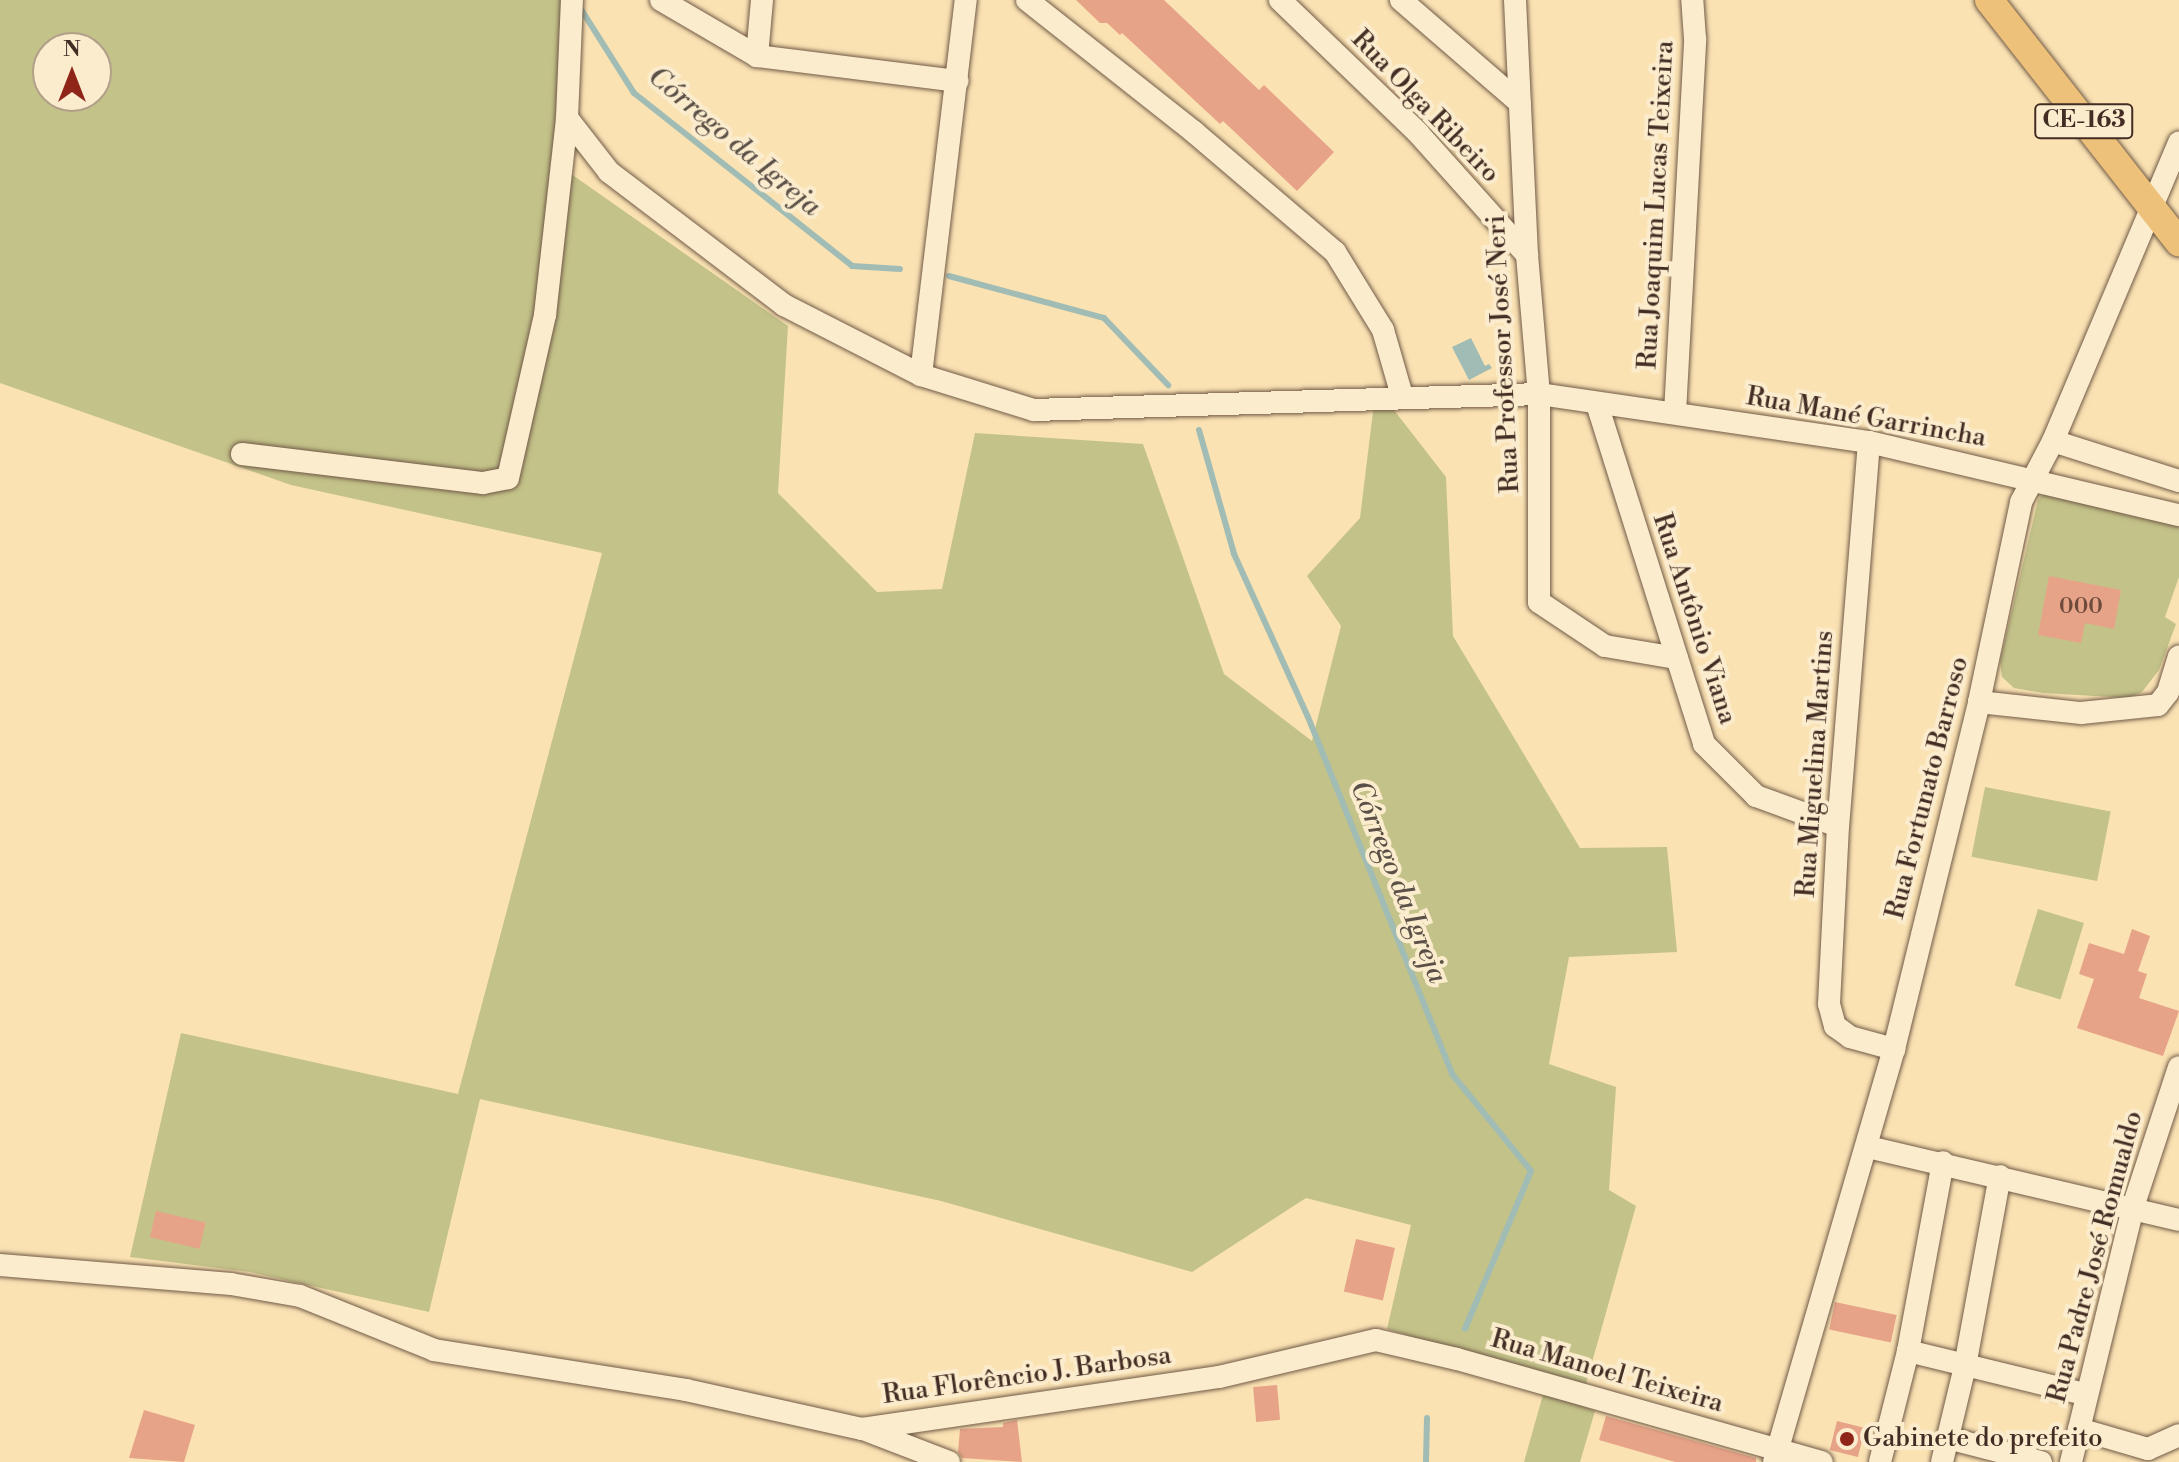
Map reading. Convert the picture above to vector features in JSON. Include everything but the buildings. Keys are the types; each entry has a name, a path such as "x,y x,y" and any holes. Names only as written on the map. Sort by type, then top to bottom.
{"main road":[{"name":"CE-163","path":"1989,0 2179,242"}],"street":[{"path":"242,454 483,483 508,478 545,315 567,118 572,0"},
{"path":"661,0 757,56 957,81"},
{"path":"757,56 762,0"},
{"path":"921,375 966,0"},
{"path":"1027,0 1194,132 1335,252 1383,330 1402,396"},
{"name":"Rua Olga Ribeiro","path":"1280,0 1418,133 1527,255"},
{"path":"1401,0 1520,103"},
{"name":"Rua Professor José Neri","path":"1515,0 1527,255 1539,394 1539,602 1605,646 1677,658"},
{"name":"Rua Joaquim Lucas Teixeira","path":"1675,413 1695,39 1692,0"},
{"name":"Rua Mané Garrincha","path":"567,118 609,172 784,305 921,375 1034,410 1539,394 1869,442 2179,515"},
{"name":"Rua Fortunato Barroso","path":"1776,1456 1894,1049 1979,702 2021,502 2053,441 2179,143"},
{"name":"Rua Antônio Viana","path":"1597,404 1704,744 1756,796 1838,826"},
{"path":"2053,441 2179,481"},
{"name":"Rua Miguelina Martins","path":"1869,442 1838,826 1829,1004 1835,1026 1850,1037 1894,1049"},
{"path":"1979,702 2081,713 2158,705 2173,694 2179,657"},
{"name":"Rua Padre José Romualdo","path":"2071,1462 2085,1394 2133,1207 2179,1067"},
{"path":"1868,1147 1943,1162 2179,1220"},
{"path":"1880,1462 1908,1351 1943,1162"},
{"path":"1942,1462 1965,1366 2000,1176"},
{"name":"Rua Florêncio J. Barbosa","path":"0,1265 231,1284 300,1296 434,1350 686,1390 862,1429 1219,1377 1376,1340"},
{"name":"Rua Manoel Teixeira","path":"1376,1340 1485,1367 1776,1456 1822,1462"},
{"path":"1908,1351 2085,1394"},
{"path":"862,1429 949,1462"},
{"path":"2079,1429 2146,1456 2179,1435"},
{"path":"1948,1438 2041,1462"}],"shaded area":[{"path":"0,0 565,0 564,169 788,326 778,493 877,592 942,589 975,433 1143,444 1224,674 1312,741 1341,626 1307,576 1360,518 1376,387 1446,477 1453,636 1580,848 1667,847 1677,952 1569,957 1549,1064 1616,1087 1609,1190 1636,1206 1580,1405 1595,1411 1580,1462 1524,1462 1548,1377 1387,1329 1411,1225 1306,1198 1192,1272 941,1201 480,1099 429,1312 250,1272 130,1257 181,1033 458,1094 602,553 291,485 0,383"},
{"path":"2044,493 2179,525 2179,577 2165,617 2176,624 2159,670 2142,692 2129,698 2043,693 2014,688 2002,677 2000,661 2038,500"},
{"path":"1985,787 2111,811 2097,881 1971,857"},
{"path":"2038,909 2084,923 2061,1000 2015,986"}],"water":[{"path":"1471,338 1485,366 1489,364 1492,368 1469,380 1452,347"}],"waterway":[{"name":"Córrego da Igreja","path":"579,6 634,93 852,266 900,269"},
{"name":"Córrego da Igreja","path":"949,276 1104,318 1168,385"},
{"name":"Córrego da Igreja","path":"1199,430 1234,554 1308,717 1452,1074 1531,1171 1465,1329"},
{"name":"Córrego da Igreja","path":"1426,1462 1427,1418"}],"place":[{"name":"Gabinete do prefeito","path":"1847,1439"}]}
